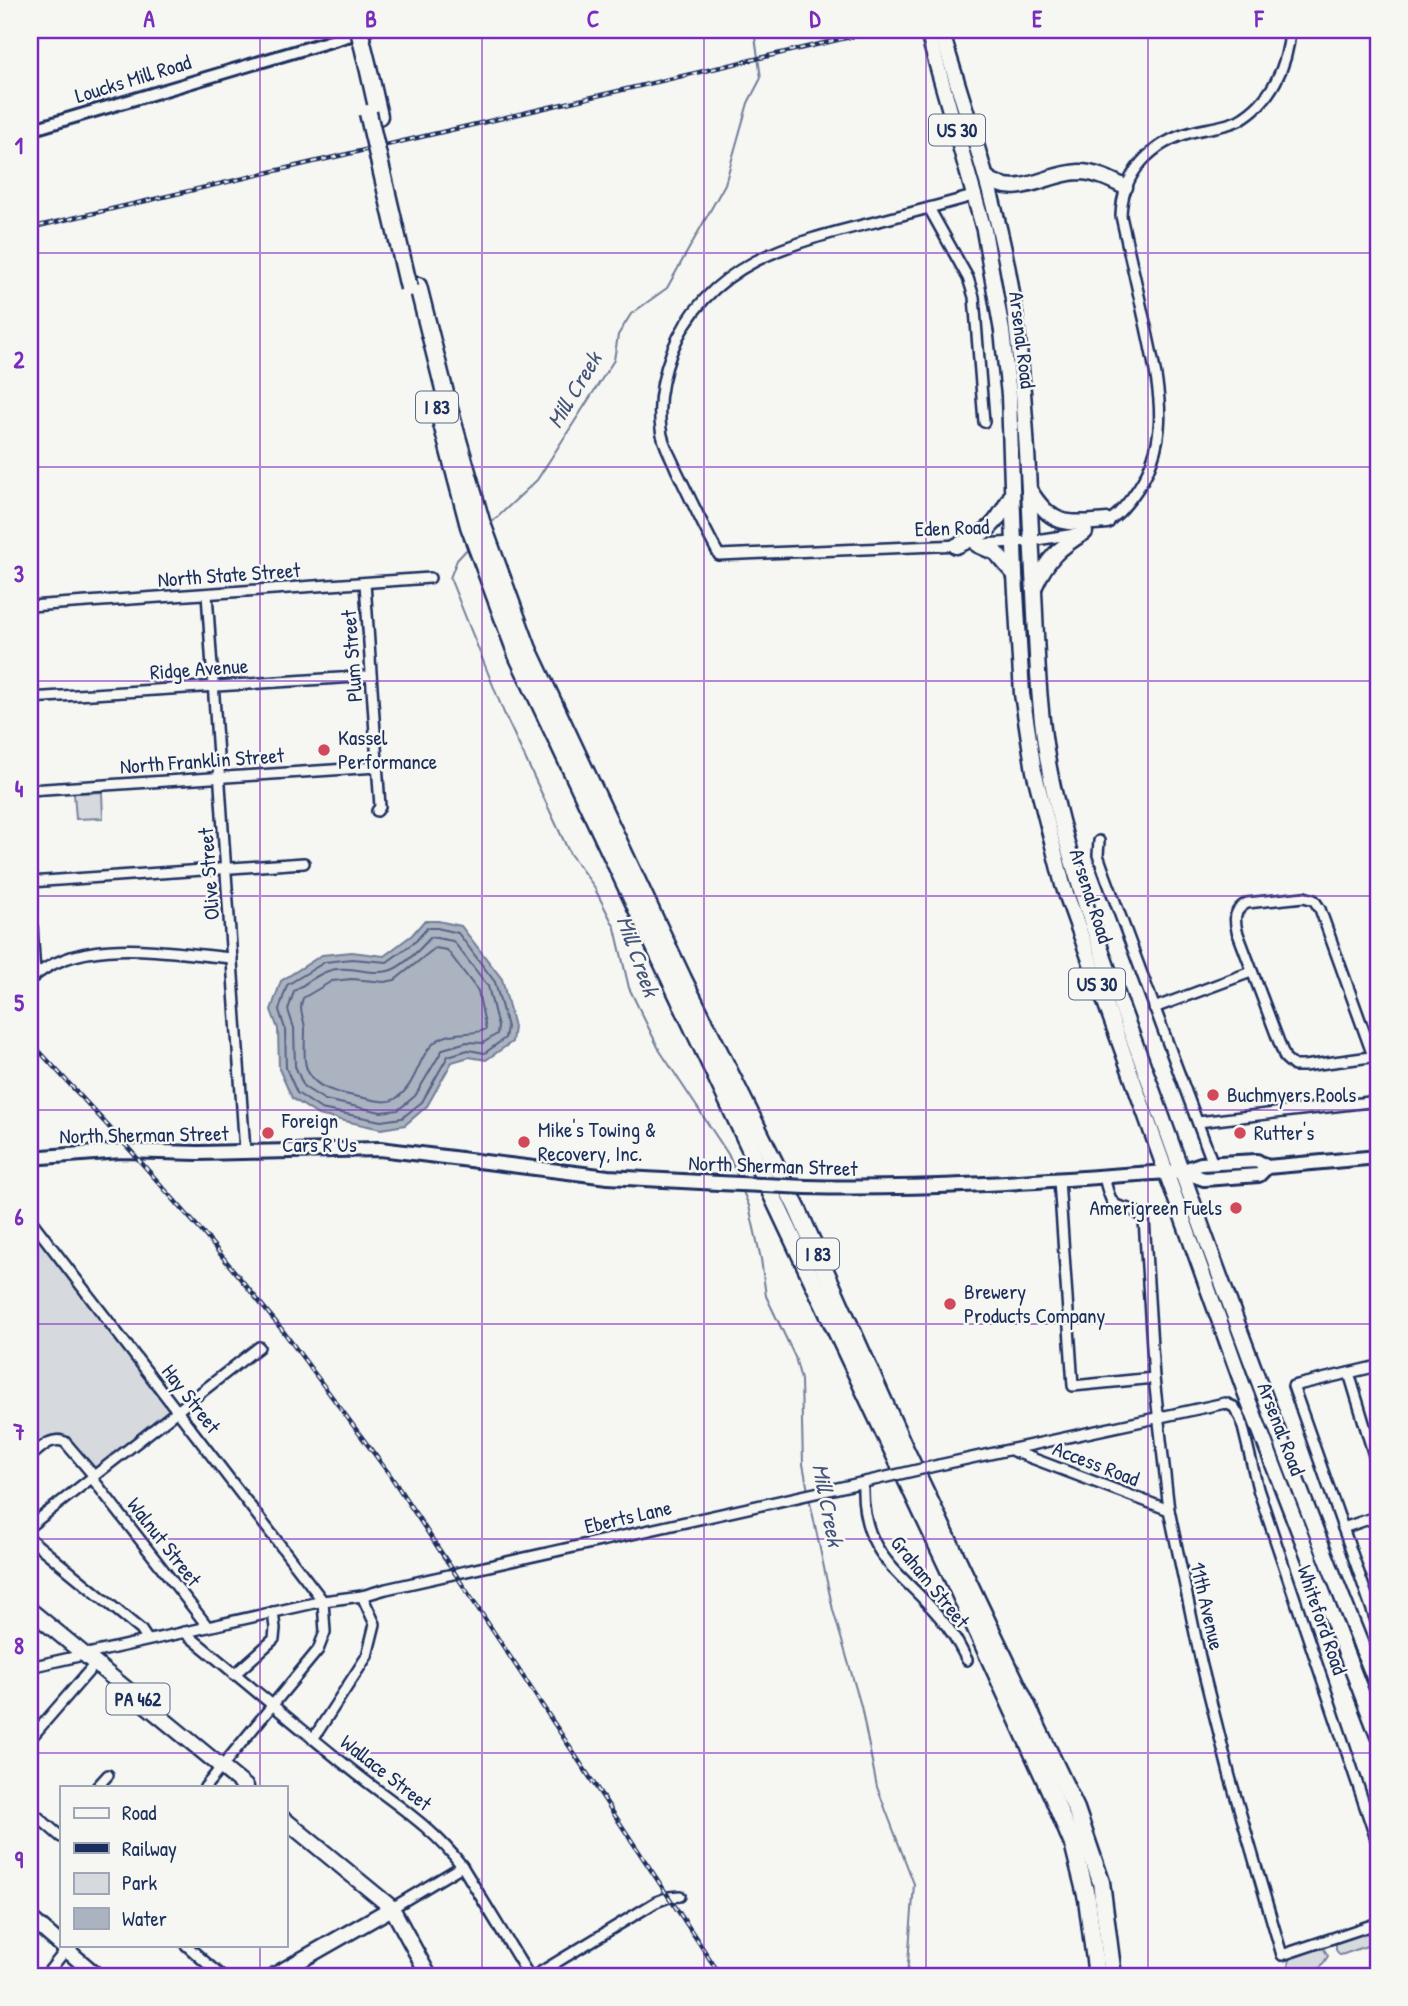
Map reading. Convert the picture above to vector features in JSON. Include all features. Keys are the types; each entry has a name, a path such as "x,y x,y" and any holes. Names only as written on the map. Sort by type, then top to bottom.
{"highway":[{"name":"I 83","path":"348,30 362,67 374,115 414,287 438,407 517,654 951,1574 1053,1797 1074,1847 1087,1899 1097,1976"},
{"name":"I 83","path":"359,30 362,67"},
{"name":"I 83","path":"484,549 683,979 797,1208 904,1447 1076,1809 1101,1882 1113,1976"}],"main road":[{"name":"Arsenal Road","path":"927,30 944,63 986,177 1005,256 1015,313 1028,489 1038,690 1049,769 1064,834 1088,911 1181,1171 1378,1688"},
{"name":"Arsenal Road","path":"941,30 944,63 985,230 1002,331 1009,395 1022,694 1034,771 1063,885 1248,1402 1378,1736"},
{"path":"986,177 996,185 1012,188 1060,175 1083,172 1125,187"},
{"path":"1028,489 1038,504 1058,522 1073,524 1107,521"},
{"path":"956,546 982,535 991,527 1012,493"},
{"path":"1034,589 1049,559 1085,532"},
{"path":"978,545 996,553 1015,575"},
{"name":"North Sherman Street","path":"30,1158 121,1151 380,1149 608,1177 806,1187 907,1188 1181,1171 1201,1164 1257,1161 1267,1167 1378,1157"},
{"name":"North Sherman Street","path":"1181,1171 1204,1179 1259,1175 1267,1167"},
{"name":"PA 462","path":"30,1610 245,1786"},
{"path":"287,1822 392,1908 429,1976"},
{"path":"273,1976 392,1908"},
{"path":"30,1918 60,1941"},
{"path":"68,1947 97,1976"}],"street":[{"name":"Loucks Mill Road","path":"30,130 368,30"},
{"name":"Eden Road","path":"976,195 828,232 764,256 742,267 717,285 699,304 685,324 668,362 662,382 661,430 697,517 719,555 1030,541 1085,532 1122,510 1143,482 1155,455 1161,421 1159,389 1121,216 1121,198 1129,178 1142,160 1156,148 1189,132 1237,121 1254,109 1268,95 1278,79 1285,60 1290,30"},
{"path":"929,208 968,278 974,297 984,422"},
{"name":"North State Street","path":"30,606 430,578"},
{"name":"Plum Street","path":"365,583 380,807 377,811"},
{"name":"Olive Street","path":"207,594 246,1152"},
{"name":"Ridge Avenue","path":"30,698 371,676"},
{"name":"North Franklin Street","path":"30,790 377,767"},
{"name":"Arsenal Road","path":"1099,841 1098,855 1213,1164"},
{"path":"30,882 304,863"},
{"path":"30,892 32,978 66,958 97,950 232,958"},
{"path":"1304,897 1314,900 1320,909 1375,1056 1294,1066 1284,1058 1237,931 1234,918 1239,908 1247,903 1304,897"},
{"path":"1154,1008 1251,972"},
{"path":"1198,1122 1378,1101"},
{"name":"11th Avenue","path":"1104,1176 1110,1202 1115,1207 1137,1212 1144,1219 1154,1378 1169,1510 1208,1687 1267,1909 1282,1955 1378,1923"},
{"path":"1059,1180 1073,1387 1154,1378"},
{"name":"Hay Street","path":"30,1219 323,1601"},
{"path":"30,1526 259,1347"},
{"path":"1378,1366 1293,1386 1378,1627"},
{"path":"1349,1373 1378,1469"},
{"name":"Eberts Lane","path":"30,1667 89,1659 147,1640 323,1601 362,1596 1158,1417 1225,1403 1234,1406"},
{"name":"Whiteford Road","path":"1234,1406 1241,1419 1258,1489 1378,1845"},
{"name":"Walnut Street","path":"30,1457 50,1442 59,1439 65,1442 208,1627"},
{"name":"Access Road","path":"1012,1450 1169,1510"},
{"name":"Graham Street","path":"863,1483 864,1508 876,1546 890,1567 950,1631 967,1660"},
{"path":"1343,1528 1378,1516"},
{"path":"30,1539 141,1630 147,1640"},
{"path":"313,1738 367,1656 375,1624 362,1596"},
{"path":"206,1786 318,1650 325,1632 323,1601"},
{"path":"234,1675 274,1639 273,1612"},
{"name":"Wallace Street","path":"184,1632 234,1675 431,1830 462,1867 531,1976"},
{"path":"30,1739 89,1659"},
{"path":"98,1786 108,1775"},
{"path":"30,1810 60,1834"},
{"path":"392,1908 462,1867"},
{"path":"531,1976 656,1902 680,1896"},
{"path":"187,1946 221,1976"},
{"path":"45,1976 68,1947"}],"green space":[{"path":"102,792 103,818 76,819 74,793"},
{"path":"30,1226 172,1409 94,1470 61,1434 49,1436 30,1452"},
{"path":"1378,1927 1378,1942 1340,1955 1336,1950 1336,1944 1340,1941"},
{"path":"1319,1948 1324,1949 1328,1956 1315,1976 1294,1976 1293,1969 1288,1966 1289,1959"}],"water":[{"path":"424,921 461,926 502,979 514,1027 512,1042 486,1060 469,1057 452,1062 427,1106 405,1125 381,1129 318,1115 292,1098 279,1069 278,1029 271,1010 281,981 322,955 352,952 384,956 412,935"}],"waterway":[{"name":"Mill Creek","path":"489,525 537,480 614,360 618,335 631,314 667,288 725,184 748,103 761,78 754,30"},
{"name":"Mill Creek","path":"469,547 457,560 450,578 504,713 570,854 593,885 615,928 629,988 660,1051 728,1154 738,1177"},
{"name":"Mill Creek","path":"742,1189 749,1206 761,1259 766,1296 795,1357 801,1380 803,1464 808,1491"},
{"name":"Mill Creek","path":"809,1497 833,1610 861,1706 877,1787 914,1884 907,1976"}],"railway":[{"path":"30,228 880,30"},
{"path":"30,1041 204,1234 283,1331 390,1475 721,1976"}],"place":[{"name":"Kassel Performance","path":"324,750"},
{"name":"Buchmyers Pools","path":"1213,1095"},
{"name":"Foreign Cars R Us","path":"268,1133"},
{"name":"Rutter's","path":"1240,1133"},
{"name":"Mike's Towing & Recovery, Inc.","path":"524,1142"},
{"name":"Amerigreen Fuels","path":"1236,1208"},
{"name":"Brewery Products Company","path":"950,1304"}]}
